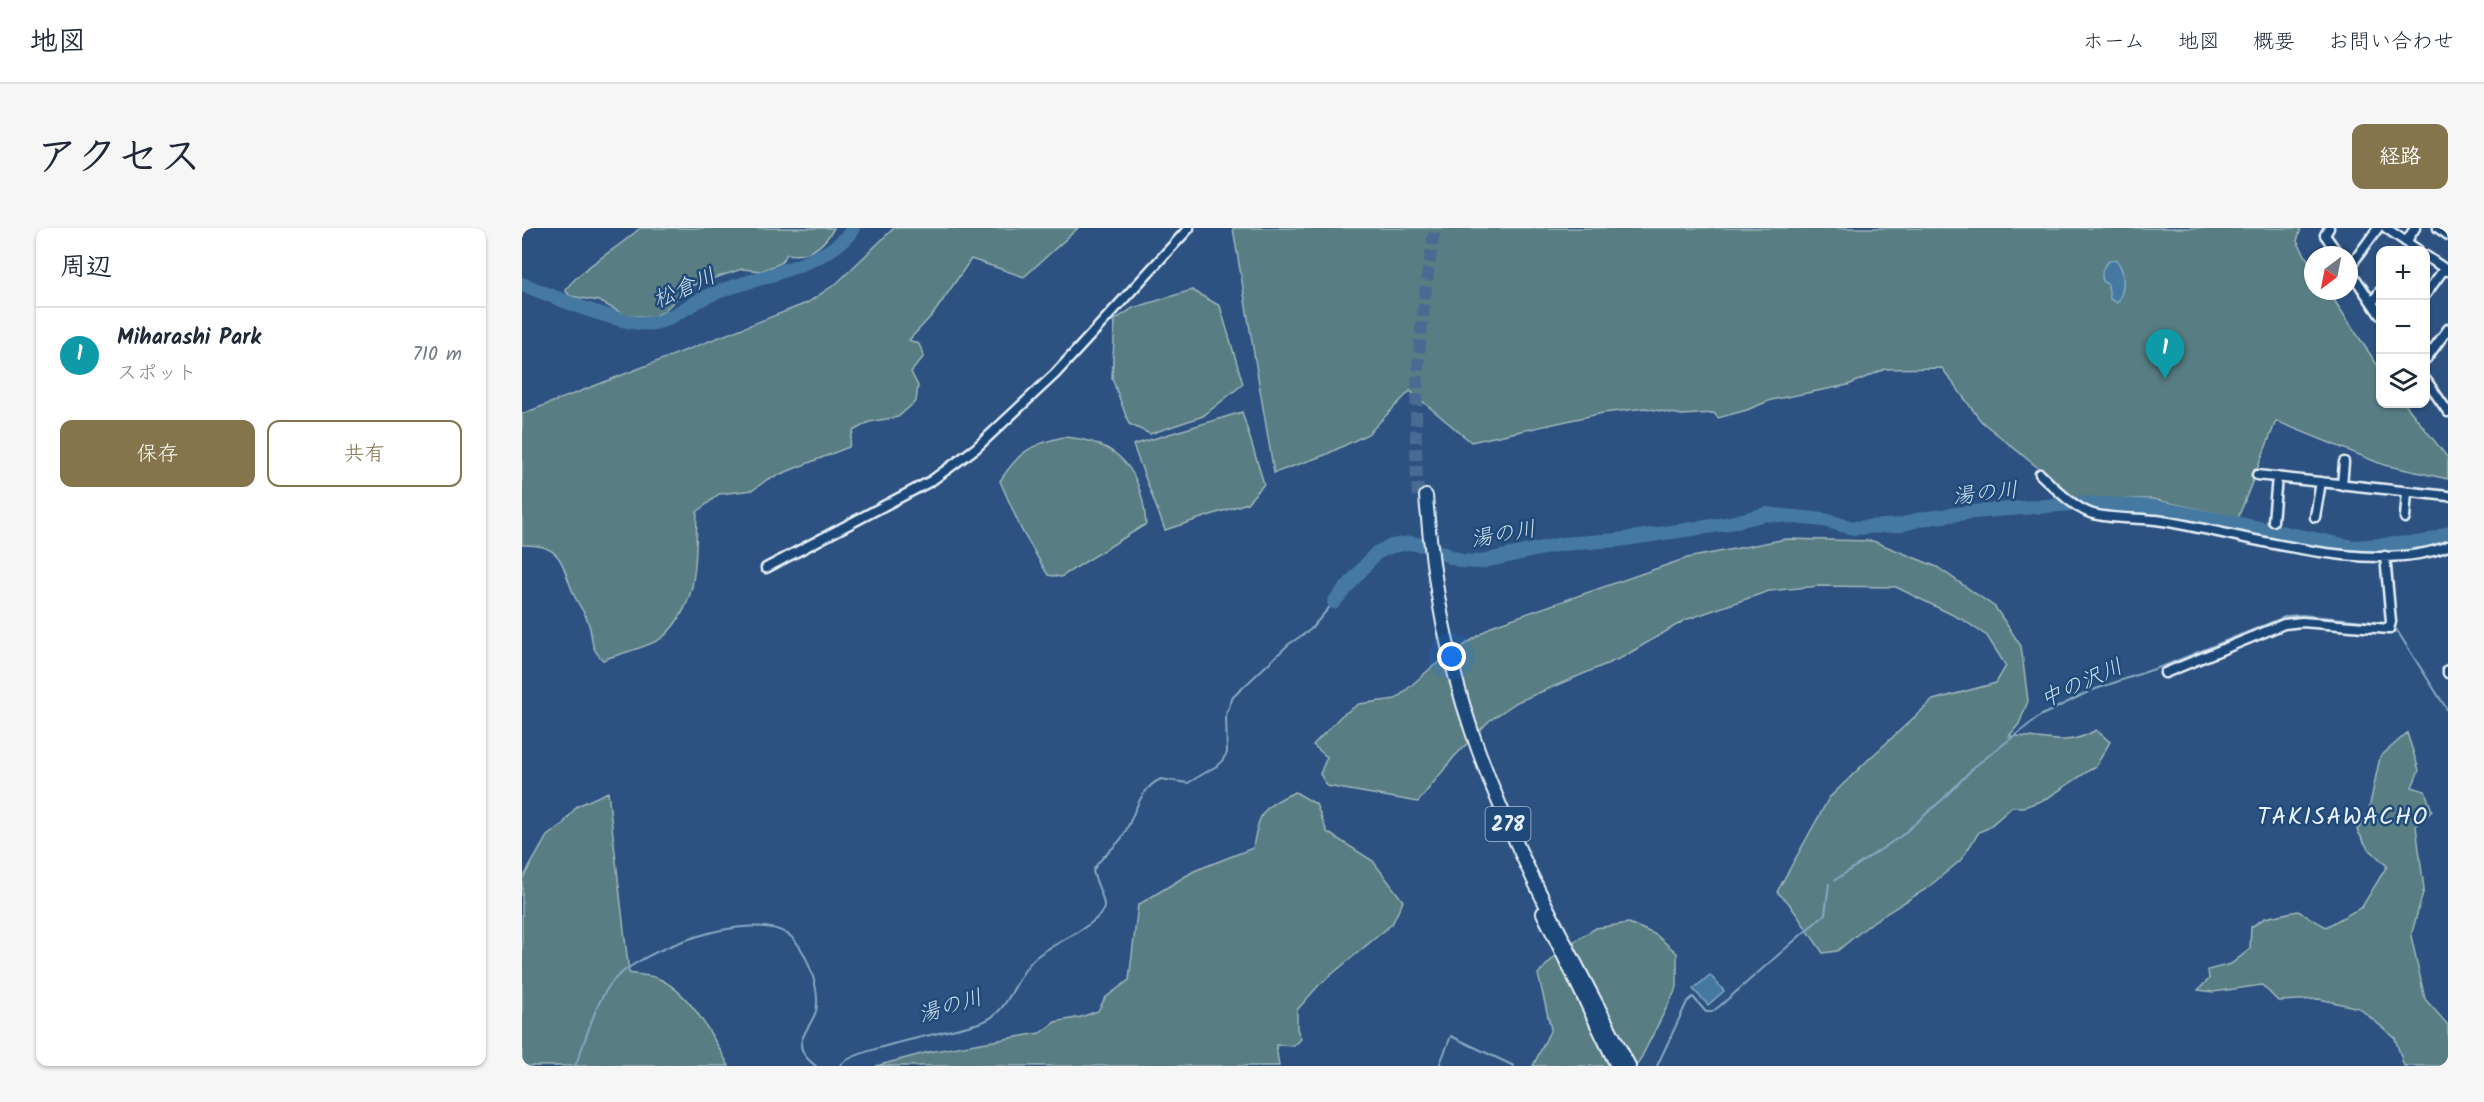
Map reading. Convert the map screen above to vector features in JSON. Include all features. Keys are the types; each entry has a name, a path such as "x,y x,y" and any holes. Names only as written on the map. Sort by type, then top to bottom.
{"highway":[{"name":"278","path":"1422,496 1429,565 1451,685 1484,784 1617,1066"},
{"name":"278","path":"1429,565 1457,684 1490,782 1515,840 1629,1066"}],"street":[{"path":"766,568 931,481 968,454 1019,410 1055,374 1189,228"},
{"path":"2329,228 2325,234 2333,246"},
{"path":"2358,256 2378,228"},
{"path":"2386,228 2410,246"},
{"path":"2411,246 2415,228"},
{"path":"2438,228 2448,235"},
{"path":"2430,259 2446,270 2430,289"},
{"path":"2358,282 2376,309"},
{"path":"2372,303 2376,297"},
{"path":"2430,354 2448,328"},
{"path":"2430,386 2448,412"},
{"path":"2442,404 2448,396"},
{"path":"2342,485 2344,462"},
{"path":"2040,474 2084,510 2100,515 2143,517 2198,526 2347,556 2423,553 2448,546"},
{"path":"2257,475 2448,496"},
{"path":"2273,521 2277,477"},
{"path":"2316,517 2321,482"},
{"path":"2405,518 2408,492"},
{"path":"2164,673 2284,624 2302,622 2389,629 2385,556"}],"green space":[{"path":"640,228 834,228 820,246 808,253 787,254 781,263 761,271 742,269 690,286 663,312 653,317 625,315 599,301 570,296 565,290 573,281"},
{"path":"894,228 1078,228 1024,277 971,259 934,313 909,340 919,344 924,356 911,372 918,386 916,401 898,417 869,422 853,431 849,447 768,479 753,490 719,494 697,512 694,579 684,609 663,637 644,647 603,660 593,646 587,618 575,597 558,557 545,548 522,545 522,414 807,303 837,283"},
{"path":"1233,228 2301,228 2297,241 2304,253 2304,300 2334,300 2376,363 2376,408 2408,408 2448,458 2448,479 2384,465 2276,421 2238,518 2152,499 2076,499 1981,421 1942,368 1885,369 1848,385 1771,400 1718,418 1714,413 1682,415 1645,408 1603,413 1471,442 1410,391 1368,434 1325,455 1274,473"},
{"path":"1192,290 1220,306 1243,384 1203,416 1150,434 1129,424 1112,378 1115,320 1133,308"},
{"path":"1242,412 1264,484 1247,503 1165,530 1133,445"},
{"path":"1064,437 1100,445 1114,452 1124,462 1133,474 1139,489 1146,524 1061,577 1048,575 1022,531 1000,481 1013,463 1026,451 1042,443"},
{"path":"1786,539 1873,541 1937,567 1995,607 2021,646 2028,701 2019,724 2009,736 2064,740 2085,736 2096,730 2110,742 2096,766 2046,799 2024,807 2012,807 1988,828 1979,832 1961,860 1926,889 1874,921 1837,951 1823,953 1788,902 1777,892 1829,798 1933,700 1996,683 2006,666 1987,636 1963,620 1896,587 1819,586 1769,591 1685,620 1623,657 1517,702 1489,721 1454,757 1418,802 1327,786 1320,774 1327,757 1313,745 1341,716 1359,704 1396,699 1432,667 1494,625 1687,558"},
{"path":"2407,733 2419,770 2412,787 2425,791 2432,811 2416,826 2424,889 2411,936 2425,999 2448,1025 2448,1066 2404,1066 2395,1038 2359,1008 2319,999 2278,1001 2262,985 2213,992 2198,990 2209,979 2208,970 2231,964 2250,949 2251,927 2265,918 2298,911 2326,927 2362,907 2387,866 2367,847 2357,830 2368,814 2380,757"},
{"path":"608,792 629,973 657,978 680,993 699,1016 729,1066 522,1066 522,880 547,836 563,824 577,806"},
{"path":"1295,792 1316,804 1327,832 1373,861 1403,901 1392,924 1319,985 1297,1010 1297,1029 1301,1039 1294,1046 1276,1045 1279,1066 876,1066 929,1052 1040,1033 1055,1022 1098,1011 1105,998 1129,980 1138,905 1194,871 1253,848 1257,826 1264,812 1275,802"},
{"path":"1629,923 1656,935 1677,953 1677,987 1637,1066 1533,1066 1551,1029 1538,974 1563,948 1596,928"}],"water":[{"path":"2111,260 2117,261 2120,265 2123,276 2122,293 2117,303 2110,299 2108,285 2102,277 2103,269"},
{"path":"1710,975 1724,991 1708,1005 1693,989"}],"waterway":[{"name":"松倉川","path":"522,284 625,321 660,322 710,295 809,261 843,241 853,228"},
{"name":"湯の川","path":"1334,602 1376,553 1392,546 1409,543 1423,545 1461,561 1480,562 1561,544 1618,540 1726,524 1766,514 1824,520 1853,528 1900,525 1921,519 1972,512 2084,503 2154,507 2354,547 2425,542 2448,533"},
{"name":"湯の川","path":"840,1066 862,1053 982,1022 1000,1010 1032,961 1087,926 1102,912 1104,902 1093,871 1123,836 1147,789 1161,779 1188,783 1220,764 1227,753 1226,714 1233,697 1289,644 1310,630 1334,602"},
{"name":"中の沢川","path":"1835,880 1901,836 1943,799 1974,767 2040,716 2090,691 2166,665 2287,616 2302,615 2386,623"},
{"name":"中の沢川","path":"2396,629 2448,711"},
{"name":"中の沢川","path":"1657,1066 1687,1002 1693,997 1706,1012 1712,1012 1721,1005 1825,914 1829,884"},
{"name":"湯の川","path":"575,1066 605,991 625,970 669,946 723,930 749,927 772,928 789,935 806,959 814,981 817,1002 815,1015 803,1036 801,1048 816,1066"},
{"name":"中の沢川","path":"1439,1066 1451,1036 1514,1066"}],"tunnel":[{"path":"1418,496 1416,428 1421,328 1435,228"}],"place":[{"name":"Miharashi Park","path":"2165,379"}],"district":[{"name":"TAKISAWACHO","path":"2343,816"}]}
